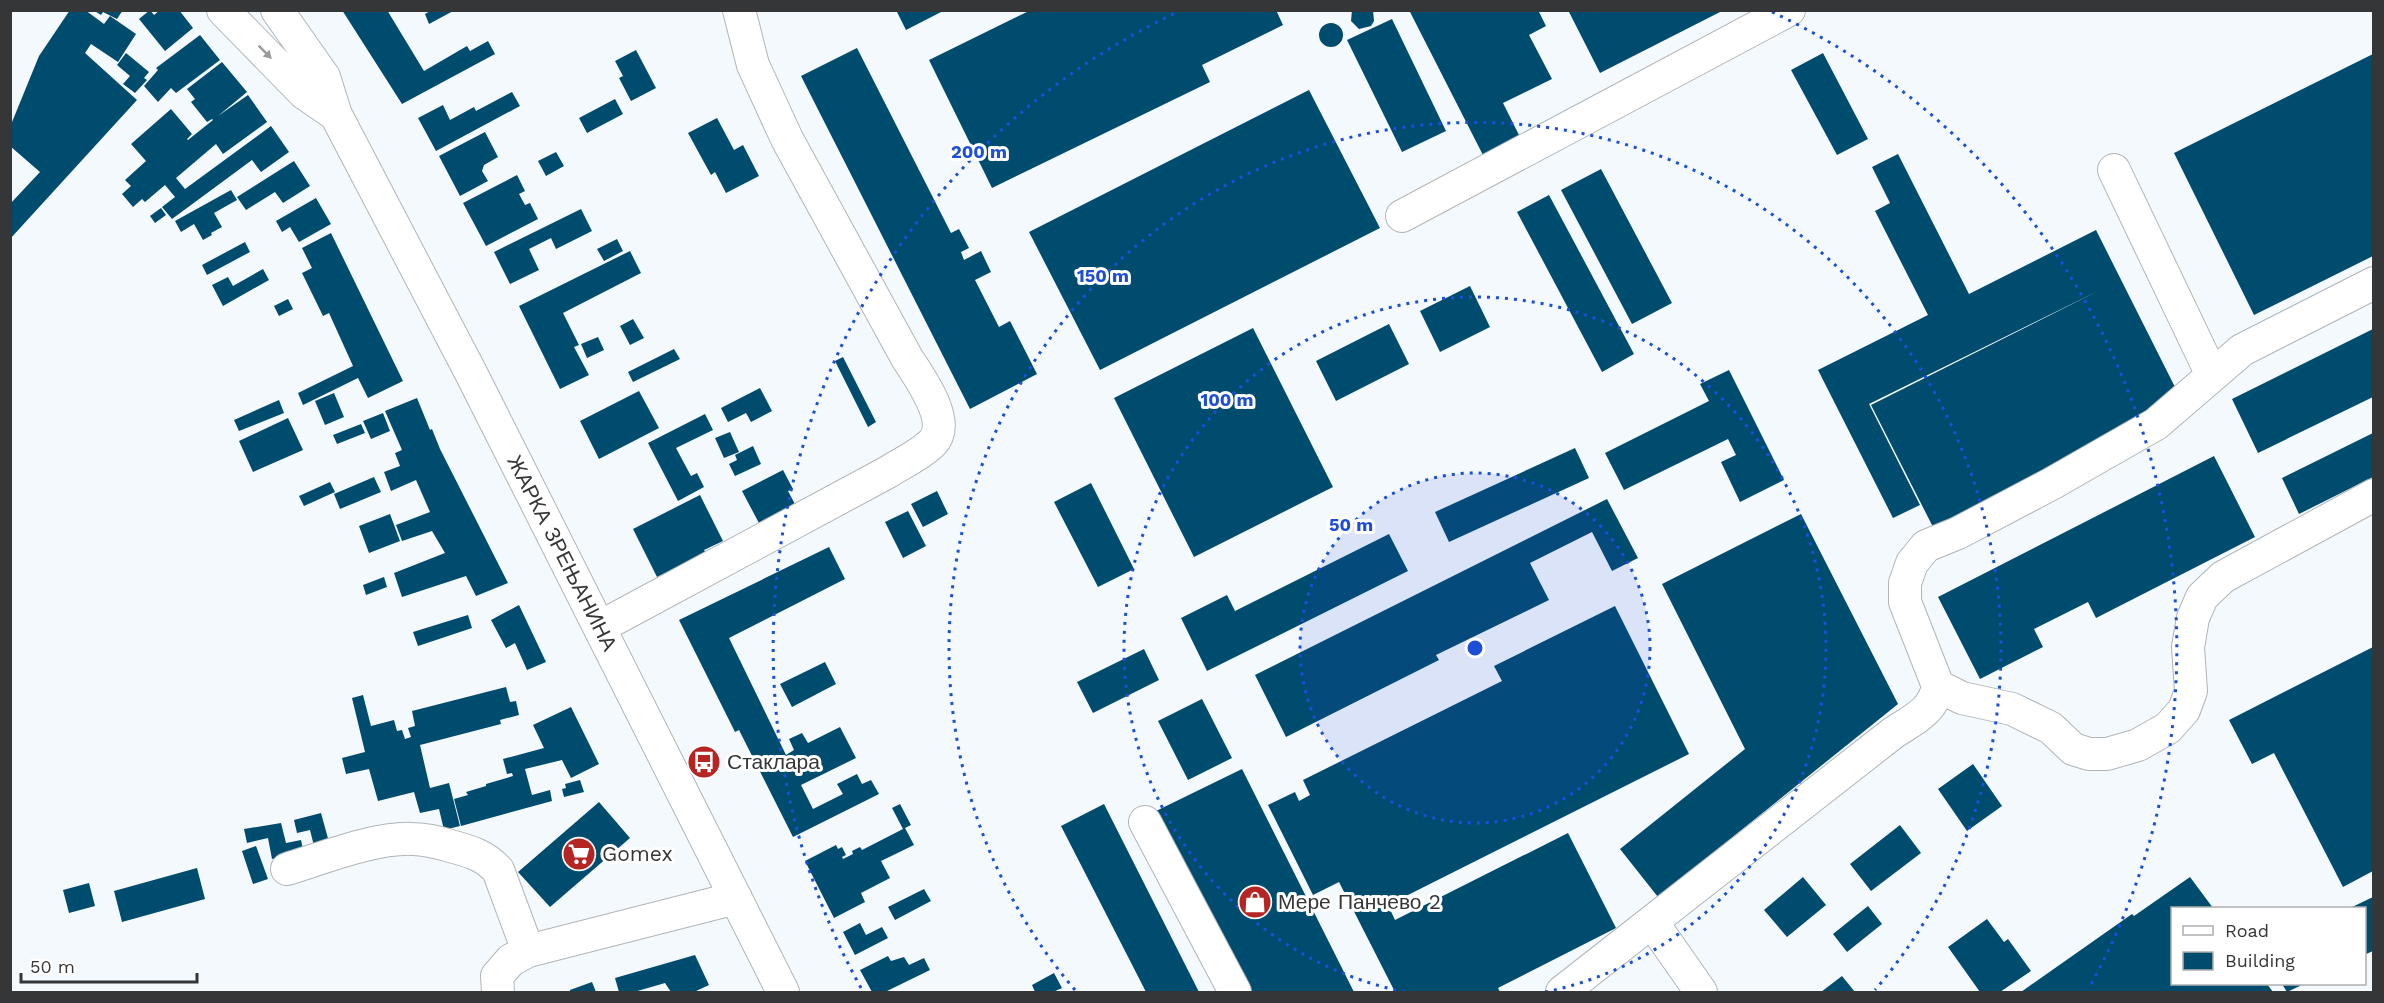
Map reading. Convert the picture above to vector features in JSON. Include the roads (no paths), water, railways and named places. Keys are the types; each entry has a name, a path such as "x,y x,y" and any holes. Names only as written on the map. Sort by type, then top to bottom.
{"street":[{"name":"ЖАРКА ЗРЕЊАНИНА","path":"223,10 304,93 336,115"},
{"name":"ЖАРКА ЗРЕЊАНИНА","path":"277,10 324,77 336,115 397,227 783,993"},
{"path":"600,627 888,472 931,444 936,437 939,418 927,390 907,358 787,139 753,65 739,10"},
{"path":"1402,216 1790,10"},
{"path":"2114,170 2212,375"},
{"path":"1562,993 1893,733 1928,710 1936,699 1938,686 1905,602 1905,583 1912,563 1926,546 1958,533 2051,484 2156,424 2242,351 2373,283"},
{"path":"1938,686 1962,698 2012,708 2051,728 2073,749 2089,754 2107,754 2138,745 2168,728 2184,710 2191,691 2188,646 2193,618 2202,597 2223,577 2373,495"},
{"path":"1145,822 1235,993"},
{"path":"287,869 380,842 410,838 428,840 478,854 490,861 498,870 528,951"},
{"path":"498,993 497,976 511,960 528,951 736,898"},
{"path":"1652,922 1701,993"}],"place":[{"name":"Стаклара","path":"704,762"},
{"name":"Gomex","path":"579,854"},
{"name":"Мере Панчево 2","path":"1255,902"}]}
